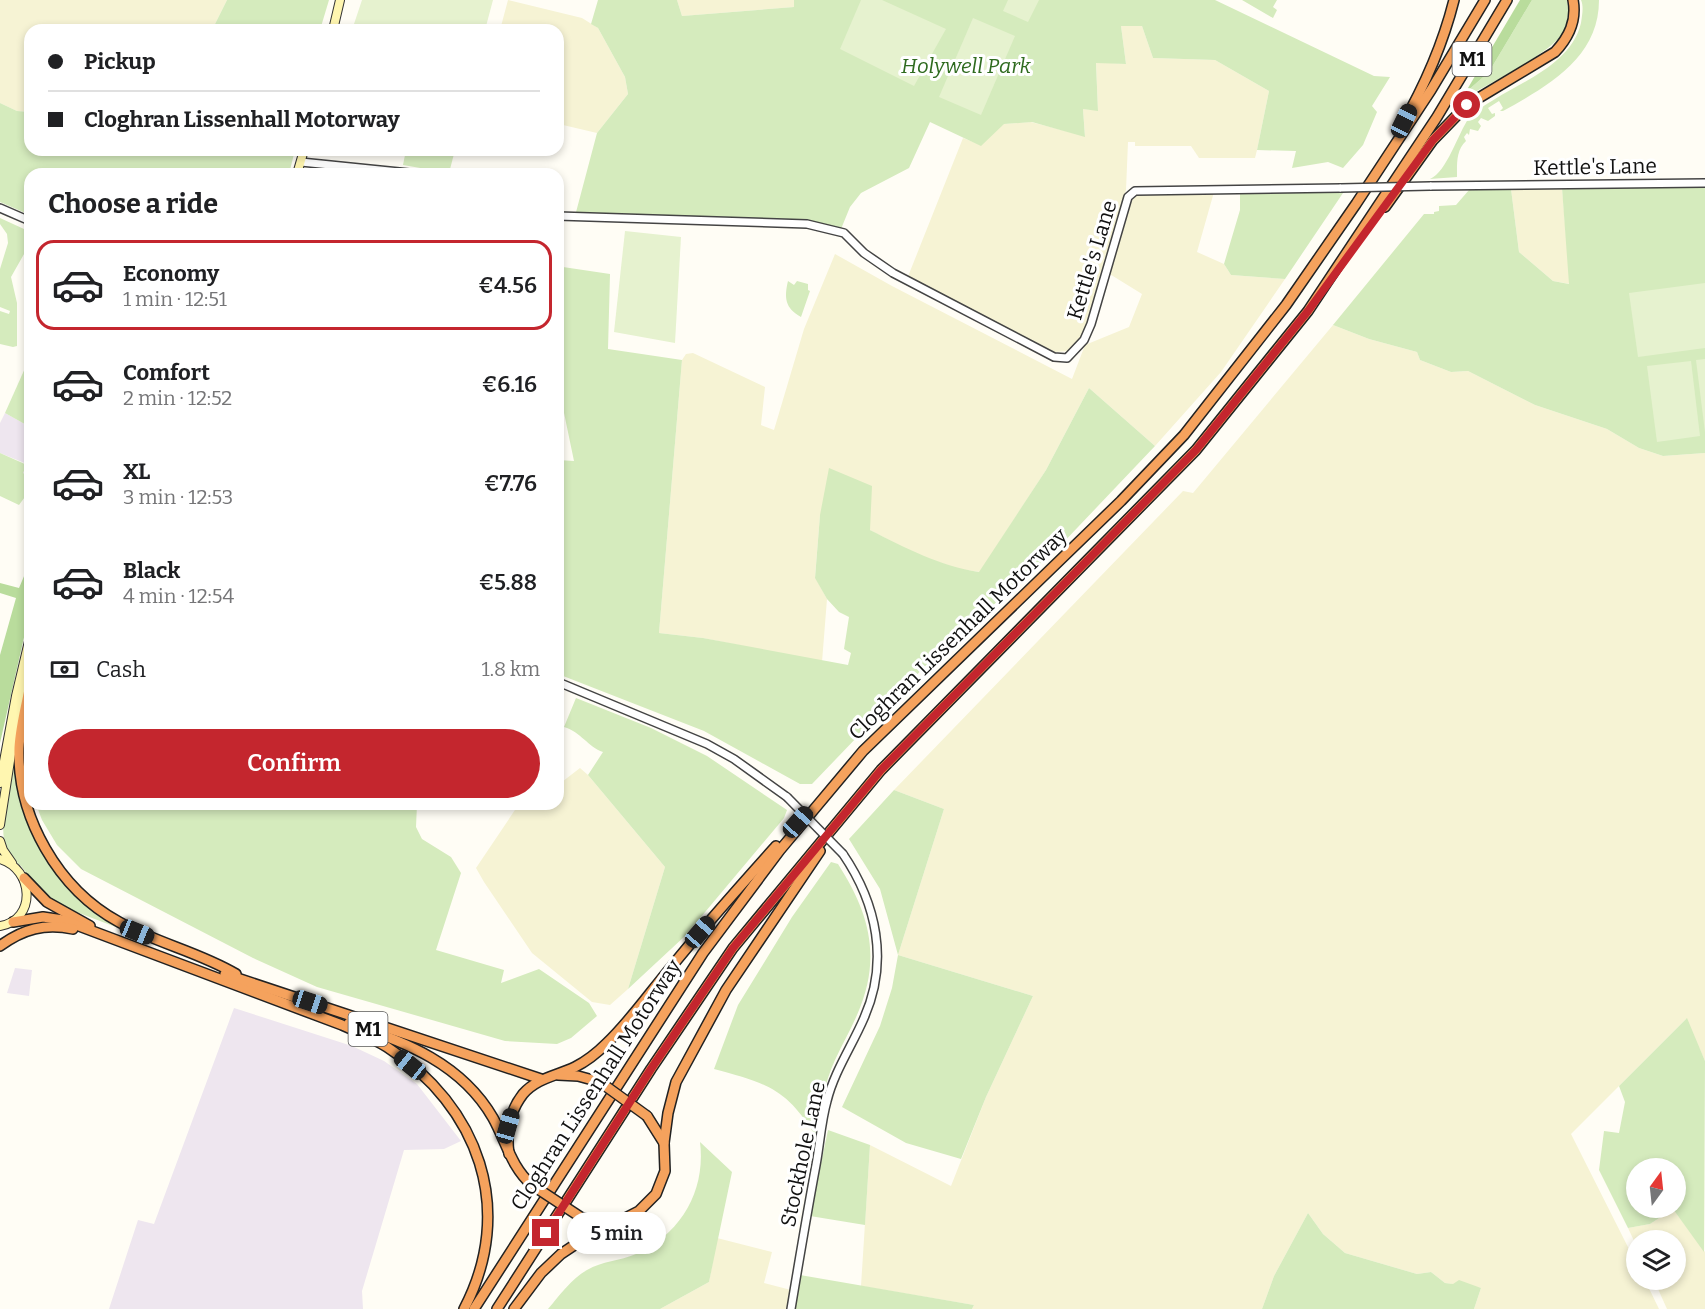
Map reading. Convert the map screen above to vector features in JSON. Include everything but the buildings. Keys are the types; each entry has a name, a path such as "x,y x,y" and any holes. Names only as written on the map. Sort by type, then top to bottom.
{"highway":[{"path":"1356,204 1404,121 1432,64 1447,29 1454,0"},
{"name":"Cloghran Lissenhall Motorway","path":"474,1309 703,953 780,850 863,750 1121,501 1184,435 1286,305 1356,204 1431,90 1485,0"},
{"name":"Cloghran Lissenhall Motorway","path":"497,1309 651,1069 733,948 881,770 1196,450 1308,311 1437,117 1507,0"},
{"path":"1308,311 1433,140 1448,123 1467,105 1555,52 1562,45 1574,22 1573,0"},
{"name":"M1","path":"24,717 19,748 24,782"},
{"name":"M1","path":"510,1154 507,1140 512,1114 524,1093 542,1079 556,1075 593,1057 610,1041 686,948 863,750"},
{"path":"664,1143 668,1113 676,1082 721,999 778,911 857,797"},
{"name":"M1","path":"30,810 44,846 68,881 97,908 116,921 224,967 252,983"},
{"name":"M1","path":"24,878 47,902 90,926 252,983 542,1079"},
{"name":"M1","path":"5,926 43,916 53,918 342,1025 386,1046 420,1073 453,1109 476,1151 482,1168 489,1207 488,1239 482,1267 464,1309"},
{"name":"M1","path":"0,946 20,933 40,927 60,926 108,938"},
{"name":"M1","path":"236,985 413,1047 431,1056 459,1077 484,1102 502,1133 510,1154"},
{"name":"M1","path":"514,1309 541,1273 561,1254 639,1211 648,1203 662,1183 665,1171 664,1143 648,1116 600,1082 578,1076 556,1075"},
{"path":"510,1154 516,1168 532,1185 582,1218 603,1222 623,1219"}],"main road":[{"path":"334,24 340,0"},
{"path":"299,168 302,156"},
{"path":"0,783 24,662"},
{"path":"0,825 24,688"},
{"path":"2,811 24,712"},
{"path":"0,841 3,850 24,878 27,900 20,916 5,926"},
{"path":"0,859 15,866"}],"street":[{"path":"301,162 360,168"},
{"name":"Kettle's Lane","path":"564,216 807,224 834,229 844,233 864,253 893,273 1054,357 1067,358 1084,340 1091,324 1128,197 1135,191 1705,183"},
{"path":"0,208 24,218"},
{"name":"Stockhole Lane","path":"564,684 707,744 734,759 787,797 843,854 864,889 878,933 876,979 864,1019 827,1098 791,1309"}],"shaded area":[{"path":"0,0 227,0 215,24 24,24 24,112 17,111 0,103"},
{"path":"508,0 582,18 598,28 625,77 628,94 597,133 564,125 564,24 502,24"},
{"path":"677,0 794,0 794,7 682,16"},
{"path":"1121,26 1142,26 1153,58 1215,60 1269,91 1255,158 1199,158 1191,146 1135,146 1135,142 1128,142 1126,190 1088,322 1077,344 1069,351 1055,352 907,279 963,138 981,145 1003,124 1031,122 1085,136 1083,109 1098,110 1096,62 1126,64"},
{"path":"1562,188 1570,284 1553,281 1519,252 1511,189"},
{"path":"1214,192 1197,252 1224,264 1231,275 1285,279 1221,372 1155,446 1089,388 1046,470 980,572 958,569 913,553 870,530 820,515 815,577 827,599 822,662 703,638 659,633 682,360 686,354 693,353 765,387 761,425 774,430 804,329 835,254 1072,379 1085,345 1129,327 1142,294 1108,273 1132,200 1137,195"},
{"path":"1333,325 1369,339 1417,352 1420,360 1451,372 1468,371 1535,405 1607,429 1639,448 1663,456 1705,453 1705,1061 1686,1019 1571,1134 1626,1243 1626,1290 1650,1290 1659,1309 1474,1309 1481,1288 1445,1283 1431,1272 1417,1274 1345,1253 1323,1234 1308,1213 1274,1276 1262,1309 972,1309 974,1305 861,1286 870,1145 951,1186 986,1097 1033,996 898,955 944,809 894,790 1183,491 1193,493"},
{"path":"5,413 24,424 24,463 0,453 0,423"},
{"path":"580,768 665,867 628,989 610,1005 592,1002 532,953 476,868 515,810 564,810 564,780"},
{"path":"15,968 32,970 29,996 7,993"},
{"path":"234,1008 352,1046 384,1061 417,1084 461,1141 444,1149 404,1150 362,1291 363,1309 109,1309 138,1220 154,1224"},
{"path":"1659,1218 1680,1218 1705,1252 1705,1309 1667,1309 1658,1290 1686,1290 1686,1230 1629,1230 1628,1228 1650,1224"},
{"path":"717,1238 772,1252 764,1283 791,1290 788,1309 660,1309 709,1282"}],"green space":[{"path":"227,0 329,0 322,24 215,24"},
{"path":"362,0 493,0 487,24 354,24"},
{"name":"Holywell Park","path":"598,0 677,0 682,16 794,7 794,0 1215,0 1374,76 1390,77 1372,106 1377,112 1363,145 1343,168 1328,162 1292,168 1296,151 1257,150 1269,91 1215,60 1153,58 1142,26 1121,26 1126,64 1096,63 1098,111 1083,109 1085,137 1032,122 1004,124 981,146 930,122 909,168 861,193 850,207 841,229 804,221 575,216 597,133 628,94 625,77 598,28 591,24"},
{"path":"861,0 882,0 946,29 914,86 840,49"},
{"path":"1008,0 1039,0 1028,22 1003,11"},
{"path":"1242,0 1277,0 1273,7 1277,10 1273,18"},
{"path":"1520,0 1532,0 1489,72 1465,93"},
{"path":"1532,0 1567,0 1567,21 1564,31 1550,46 1528,62 1468,96 1465,93 1489,72"},
{"path":"1581,0 1599,0 1597,20 1580,54 1553,80 1503,111 1500,111 1503,108 1499,101 1488,108 1492,114 1495,113 1495,116 1488,121 1481,118 1478,122 1481,126 1478,131 1470,129 1469,135 1467,133 1464,137 1466,141 1459,153 1457,177 1430,179 1442,169 1472,115 1533,77 1568,49 1581,23 1583,8"},
{"name":"Holywell Park","path":"973,18 1015,36 981,115 939,97"},
{"path":"0,103 17,111 24,112 24,156 294,156 290,168 24,168 24,212 0,202"},
{"path":"405,156 453,156 450,168 420,168 403,165"},
{"path":"1562,188 1705,188 1705,453 1663,456 1639,448 1607,429 1535,405 1468,371 1451,372 1420,360 1417,352 1369,339 1333,325 1424,214 1434,214 1439,211 1439,206 1456,205 1469,190 1511,189 1519,252 1553,281 1569,284"},
{"path":"1240,191 1343,193 1285,279 1231,275 1224,264 1240,210"},
{"path":"0,218 24,229 24,254 11,277 17,303 17,346 13,347 0,344 0,311 9,314 10,311 0,307 0,269 8,243 7,234 0,224"},
{"path":"625,231 681,237 675,343 614,332"},
{"path":"564,267 610,274 608,349 682,360 659,633 703,638 848,665 851,653 844,649 849,617 839,612 827,599 815,578 820,515 829,468 872,486 870,530 937,561 979,572 1046,470 1089,388 1155,446 1059,547 931,660 812,784 800,784 704,731 564,676 564,460 574,461 564,413"},
{"path":"788,281 794,285 797,281 808,284 810,291 801,317 792,310 787,302"},
{"path":"1705,283 1705,348 1638,357 1629,293"},
{"path":"1705,359 1705,432 1696,360"},
{"path":"1691,361 1700,436 1657,442 1647,366"},
{"path":"24,370 24,424 5,413"},
{"path":"0,453 24,464 24,498 19,505 0,496"},
{"path":"24,576 24,637 0,743 0,655 16,598 0,593 0,583 19,588"},
{"path":"576,698 651,728 707,756 787,810 784,818 685,936 628,989 665,867 588,775 603,752 564,727"},
{"path":"15,763 24,788 24,810 32,810 48,856 122,926 121,929 58,905 39,890 21,866 12,859 4,845 3,826"},
{"path":"894,790 944,809 898,955 880,889 849,839"},
{"path":"38,810 417,810 416,827 422,839 451,857 461,873 436,950 504,970 501,983 539,969 589,1003 597,1016 571,1038 557,1044 505,1041 317,987 253,958 81,869 57,845"},
{"path":"831,862 838,864 865,919 869,937 869,974 857,1015 831,1069 815,1135 784,1097 761,1084 714,1069 738,1005 792,917"},
{"path":"898,955 1033,996 986,1097 961,1159 906,1143 842,1107 880,1026 892,988"},
{"path":"1687,1018 1705,1061 1704,1252 1679,1218 1686,1218 1686,1158 1626,1158 1626,1218 1659,1218 1650,1224 1628,1228 1599,1170 1604,1131 1619,1133 1625,1102 1619,1086"},
{"path":"828,1130 870,1145 865,1225 810,1216"},
{"path":"700,1142 732,1172 709,1282 660,1309 548,1309 581,1273 636,1254 666,1235 678,1223 694,1194 699,1177"},
{"path":"1308,1213 1323,1234 1345,1253 1417,1274 1431,1272 1445,1283 1453,1284 1459,1280 1481,1288 1474,1309 1262,1309 1274,1276"},
{"path":"800,1275 974,1305 972,1309 793,1309"}],"route":[{"path":"546,1233 651,1069 733,948 881,770 1196,450 1308,311 1433,140 1467,105"}]}
